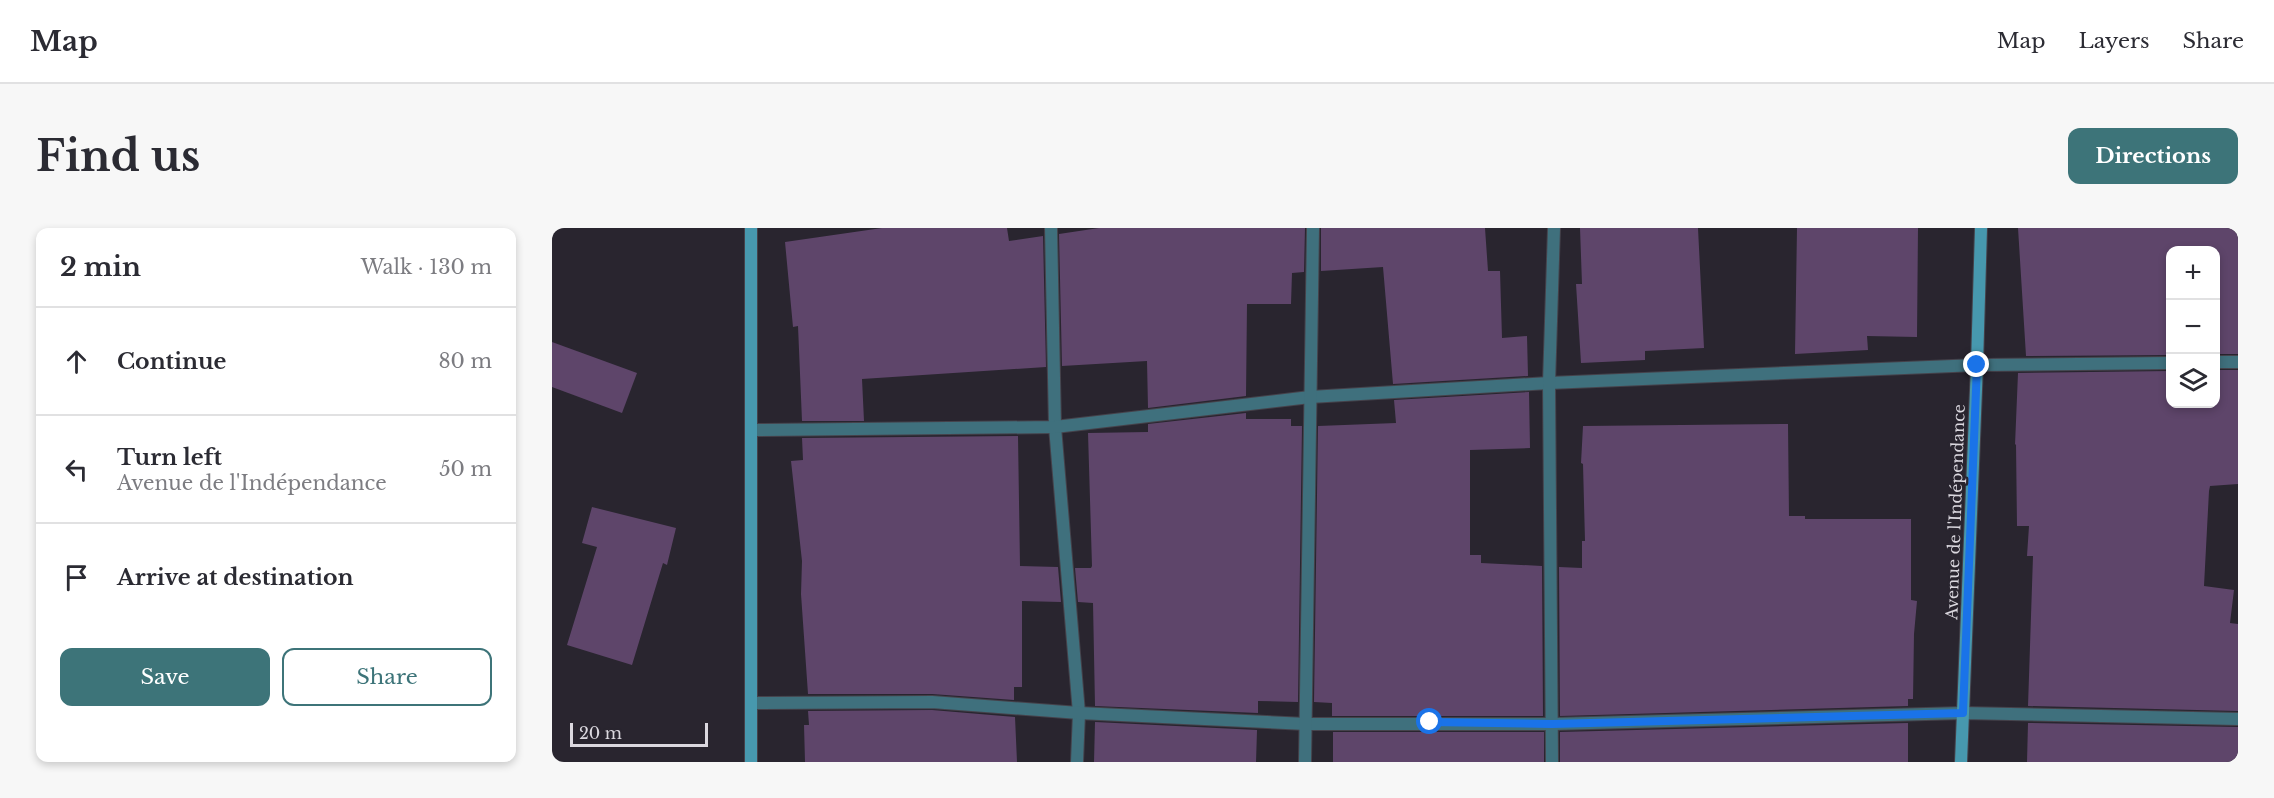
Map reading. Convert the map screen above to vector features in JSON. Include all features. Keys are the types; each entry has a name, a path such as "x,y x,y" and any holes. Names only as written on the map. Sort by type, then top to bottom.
{"main road":[{"path":"751,228 753,430 751,762"},
{"name":"Avenue de l'Indépendance","path":"1961,762 1981,228"}],"street":[{"path":"1051,228 1055,427 1079,713 1077,762"},
{"path":"1305,762 1313,228"},
{"path":"1552,762 1549,383 1554,228"},
{"path":"2220,362 2238,362"},
{"path":"753,430 1055,427 1310,397 1549,383 1977,365 2166,363"},
{"path":"751,703 932,702 1079,713 1306,723 1552,724 1963,713 2238,719"}],"building":[{"path":"882,228 1007,228 1009,241 1043,236 1046,367 862,379 864,421 802,421 798,326 793,327 785,242"},
{"path":"1099,228 1305,228 1304,272 1292,273 1291,304 1247,304 1246,396 1148,408 1147,361 1062,366 1059,234"},
{"path":"1321,228 1485,228 1488,271 1500,271 1502,338 1527,336 1528,376 1393,384 1383,267 1321,271"},
{"path":"1580,228 1698,228 1704,348 1645,351 1645,360 1581,363 1576,284 1582,284"},
{"path":"1797,228 1918,228 1917,337 1867,336 1868,350 1795,354"},
{"path":"2018,228 2238,228 2238,354 2220,354 2220,246 2166,246 2166,355 2026,356"},
{"path":"552,342 637,373 622,413 552,387"},
{"path":"2220,370 2238,370 2238,484 2210,486 2204,586 2234,590 2230,623 2238,624 2238,711 2028,706 2033,556 2027,556 2029,526 2017,526 2015,445 2018,373 2166,371 2166,408 2220,408"},
{"path":"1529,392 1530,448 1470,450 1470,555 1481,555 1481,563 1542,566 1543,716 1332,716 1332,703 1314,702 1318,426 1396,423 1394,400"},
{"path":"1246,413 1246,419 1291,419 1291,426 1302,426 1298,702 1258,701 1258,713 1095,706 1093,603 1078,602 1075,568 1091,568 1092,566 1088,433 1148,432 1148,424"},
{"path":"1788,424 1789,516 1805,516 1805,519 1911,519 1911,600 1917,601 1913,699 1908,699 1908,706 1560,716 1559,567 1582,568 1582,541 1585,541 1583,464 1581,463 1583,426"},
{"path":"1018,436 1020,566 1058,567 1061,602 1022,601 1022,687 1014,687 1014,700 932,694 808,694 801,594 802,561 791,461 803,460 802,438"},
{"path":"592,507 676,528 667,565 663,563 632,665 567,645 597,547 582,543"},
{"path":"932,710 1015,717 1017,762 805,762 804,725 809,725 808,711"},
{"path":"1095,722 1257,730 1256,762 1094,762"},
{"path":"1908,723 1908,762 1560,762 1560,732"},
{"path":"2028,723 2238,727 2238,762 2027,762"},
{"path":"1333,732 1544,732 1544,762 1333,762"}],"route":[{"path":"1430,722 1552,724 1963,713 1977,365"}]}
